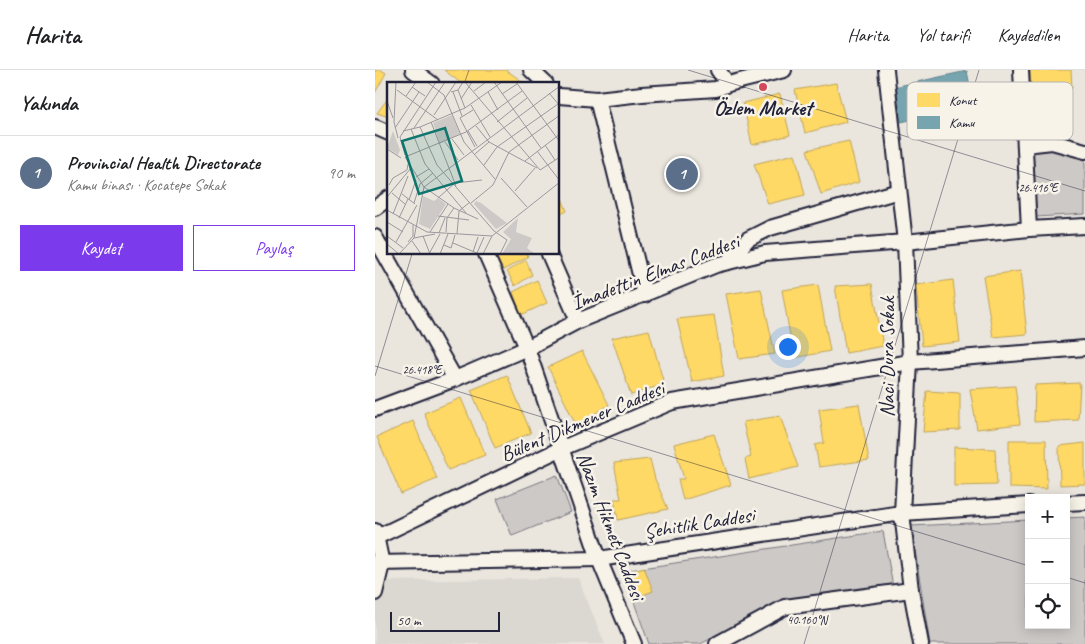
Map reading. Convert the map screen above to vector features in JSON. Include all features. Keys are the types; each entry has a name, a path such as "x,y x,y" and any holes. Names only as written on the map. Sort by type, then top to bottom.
{"street":[{"path":"413,70 429,82"},
{"path":"722,81 750,70"},
{"path":"560,96 597,99 643,94 784,70"},
{"name":"Naci Dura Sokak","path":"886,70 905,242 910,362 903,513 911,590 921,644"},
{"path":"597,99 645,295"},
{"path":"375,127 387,132"},
{"path":"1025,140 1029,229"},
{"path":"1025,145 1052,142 1085,151"},
{"path":"728,262 748,239 770,228 899,191"},
{"path":"375,208 387,199"},
{"name":"İmadettin Elmas Caddesi","path":"375,409 455,379 527,348 578,321 716,265 765,253 905,242 1029,229 1085,226"},
{"path":"375,237 455,379"},
{"name":"Nazım Hikmet Caddesi","path":"486,255 527,348 599,559 634,644"},
{"path":"549,255 578,321"},
{"name":"Bülent Dikmener Caddesi","path":"376,535 560,449 672,402 910,362 1085,348"},
{"path":"1070,503 1085,502"},
{"name":"Şehitlik Caddesi","path":"378,563 599,559 903,513 1025,505"},
{"path":"375,594 378,563 376,535"},
{"path":"717,644 785,607 911,590"}],"shaded area":[{"path":"1054,148 1085,158 1085,214 1036,217 1030,150"},
{"path":"557,475 571,512 512,536 497,499"},
{"path":"1085,517 1085,644 930,644 911,526 1025,520 1025,629 1070,629 1070,518"},
{"path":"883,531 893,587 785,603 700,644 649,644 623,571"},
{"path":"578,578 605,644 375,644 375,581"}],"building: Konut":[{"path":"375,70 381,70 386,73 375,93"},
{"path":"444,70 506,70 523,82 459,82"},
{"path":"1030,70 1071,70 1072,82 1031,82"},
{"path":"836,83 846,122 805,133 795,90"},
{"path":"780,94 790,135 752,145 743,103"},
{"path":"387,100 387,116 377,113"},
{"path":"849,141 859,182 821,194 807,150"},
{"path":"795,154 805,195 768,204 754,164"},
{"path":"560,194 567,211 560,214"},
{"path":"496,255 527,255 528,257 503,270"},
{"path":"526,260 532,275 515,286 507,271"},
{"path":"1020,271 1027,334 993,337 983,276"},
{"path":"537,280 547,303 521,315 513,292"},
{"path":"953,280 960,342 922,346 916,285"},
{"path":"872,284 883,346 846,353 835,286"},
{"path":"818,285 830,351 794,358 782,290"},
{"path":"761,289 775,354 739,359 726,294"},
{"path":"714,315 724,376 692,382 677,319"},
{"path":"649,330 664,384 631,395 612,338"},
{"path":"582,351 609,405 576,425 548,367"},
{"path":"507,375 531,433 495,448 471,390"},
{"path":"1080,383 1078,420 1034,422 1035,385"},
{"path":"1015,386 1020,424 977,429 970,389"},
{"path":"927,391 960,393 960,430 923,432"},
{"path":"461,398 485,455 448,470 424,413"},
{"path":"859,404 869,460 819,467 815,445 824,443 819,409"},
{"path":"780,416 798,467 749,479 745,459 751,457 743,422"},
{"path":"413,421 437,479 401,494 377,437"},
{"path":"714,434 731,485 683,500 678,479 684,479 674,444"},
{"path":"1009,440 1046,440 1047,489 1009,488"},
{"path":"1085,443 1085,484 1060,485 1059,446"},
{"path":"954,447 995,449 997,485 954,486"},
{"path":"650,459 655,479 668,509 618,520 614,499 621,499 614,463"},
{"path":"644,567 653,591 635,598 626,573"}],"building: Kamu":[{"path":"967,71 969,82 917,82"},
{"path":"907,84 907,121 901,122 894,87"}],"place":[{"name":"Özlem Market","path":"763,87"},
{"name":"Provincial Health Directorate","path":"682,174"}]}
